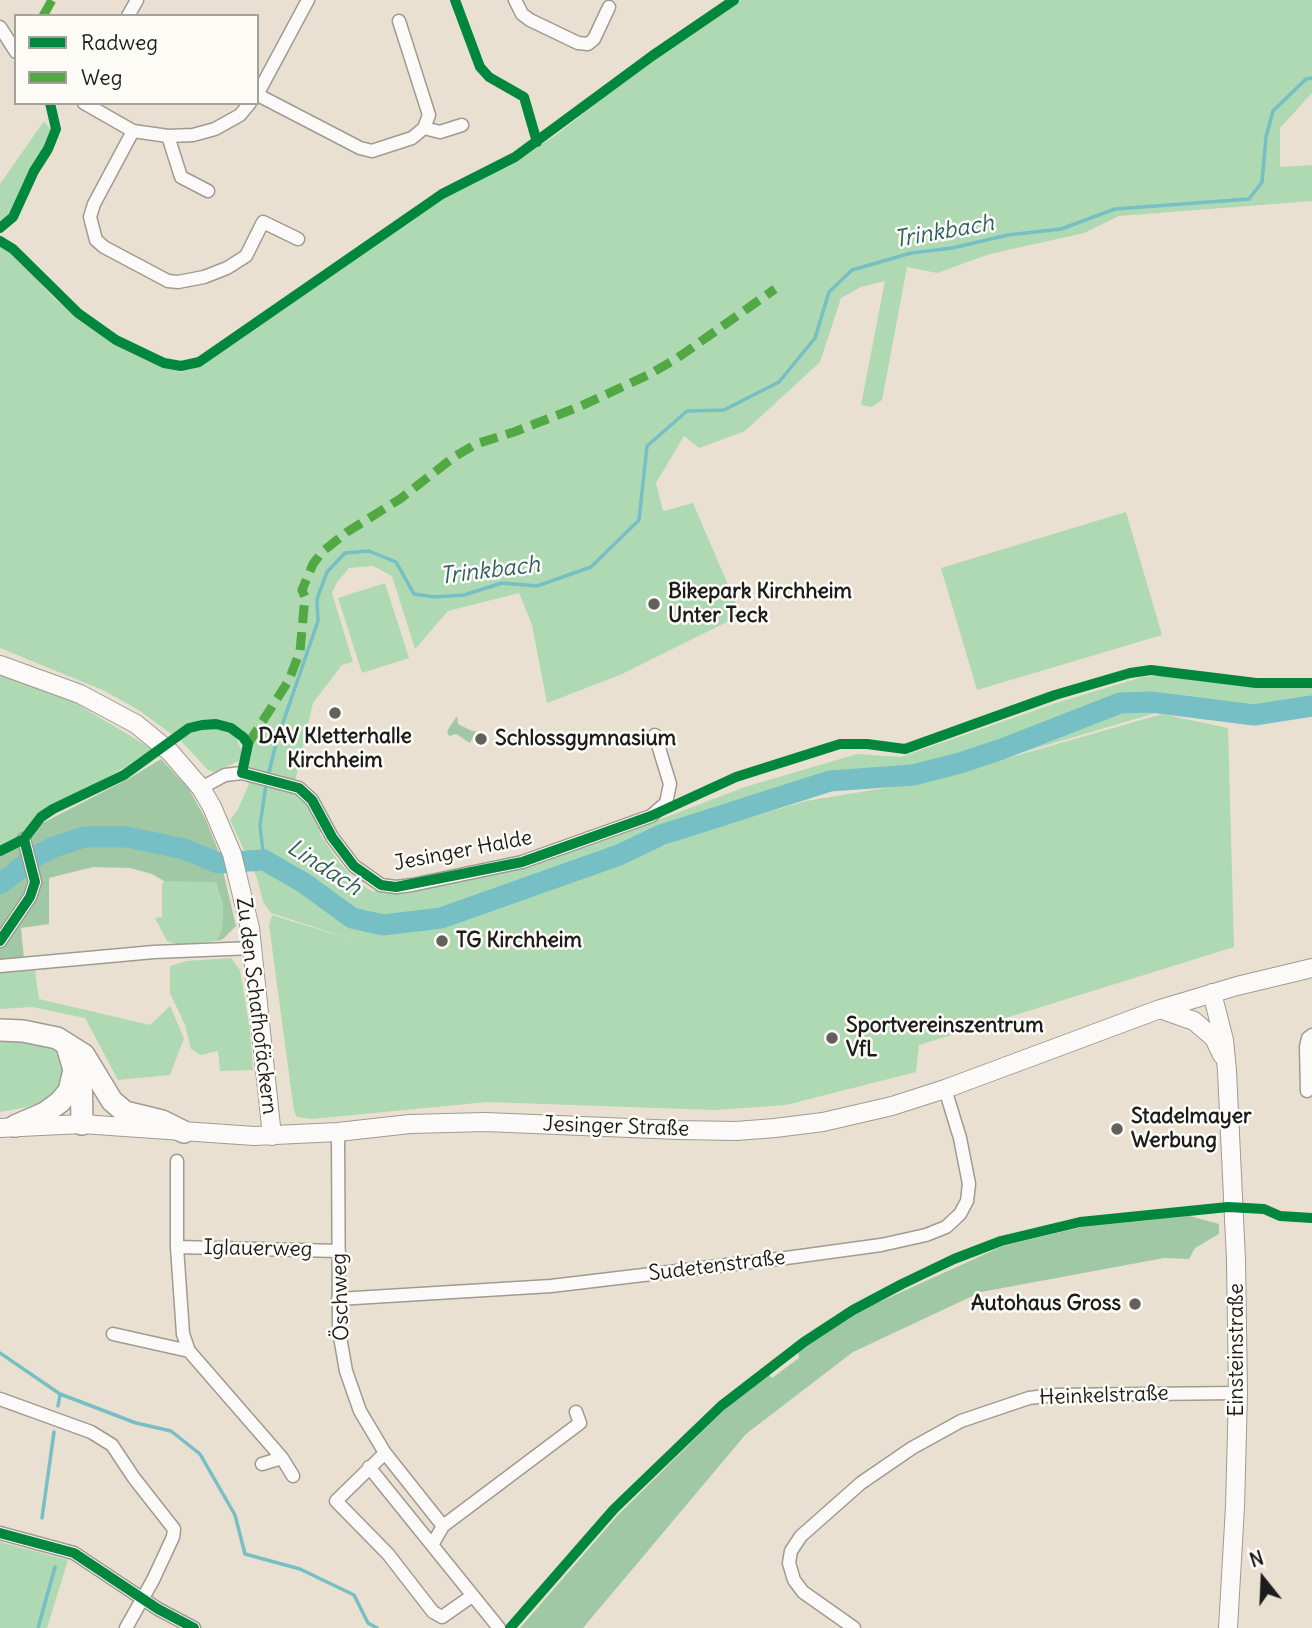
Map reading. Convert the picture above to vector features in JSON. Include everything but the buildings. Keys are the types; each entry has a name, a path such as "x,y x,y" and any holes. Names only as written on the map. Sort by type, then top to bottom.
{"main road":[{"path":"0,1030 41,1034 72,1048 90,1071 93,1086 87,1124"},
{"path":"8,1127 46,1112 69,1091 74,1070 72,1048"},
{"path":"72,1048 112,1101 125,1112 162,1121 184,1132"}],"street":[{"path":"259,91 308,0"},
{"path":"515,0 522,14 530,20 578,43 588,44 594,39 609,6"},
{"path":"259,96 360,148 372,151 412,138 424,128 429,115 399,21"},
{"path":"0,27 14,49"},
{"path":"87,105 133,131 168,136 193,135 215,129 240,115 248,105"},
{"path":"424,128 440,132 462,125"},
{"path":"133,131 94,204 90,217 96,240 104,247 169,281 178,282 204,277 227,268 246,256 263,222 298,239"},
{"path":"168,136 181,177 208,191"},
{"name":"Zu den Schafhofäckern","path":"0,665 80,694 136,724 170,752 201,788 223,831 241,884 253,948 272,1136"},
{"name":"Jesinger Halde","path":"201,788 225,775 242,773 299,788 312,800 341,850 368,877 381,885 412,886 522,862 651,816 666,803 670,784 655,735"},
{"path":"0,941 30,897 36,882 25,843"},
{"path":"0,965 253,948"},
{"name":"Jesinger Straße","path":"8,1127 87,1124 272,1136 410,1124 485,1122 678,1130 762,1129 823,1122 892,1106 945,1089 1160,1009 1312,968"},
{"name":"Einsteinstraße","path":"1212,993 1224,1040 1235,1225 1238,1393 1228,1628"},
{"name":"Einsteinstraße","path":"1160,1009 1187,1017 1214,1038 1227,1071"},
{"path":"1307,1091 1306,1047 1308,1038 1312,1035"},
{"name":"Sudetenstraße","path":"338,1299 551,1286 817,1254 881,1245 926,1235 946,1227 960,1214 967,1201 970,1184 945,1089"},
{"name":"Öschweg","path":"338,1132 339,1331 346,1371 360,1411 385,1453 443,1526"},
{"path":"177,1161 177,1247 183,1334 189,1351 282,1458 293,1476"},
{"name":"Iglauerweg","path":"177,1247 339,1251"},
{"path":"113,1334 189,1351"},
{"name":"Heinkelstraße","path":"854,1628 803,1592 794,1580 789,1563 791,1552 801,1536 861,1483 912,1448 961,1422 1029,1398 1065,1395 1238,1393"},
{"path":"0,1399 91,1432 112,1445 174,1529 173,1537 153,1580 125,1628"},
{"path":"432,1545 443,1526 580,1423 576,1412"},
{"path":"385,1453 337,1501 388,1554 433,1612 442,1617 472,1596"},
{"path":"262,1464 282,1458"},
{"path":"369,1467 499,1628"},
{"path":"0,1533 75,1553 141,1598 194,1628"}],"green space":[{"path":"741,0 1312,0 1312,93 1280,128 1280,167 1312,165 1312,201 1119,216 1084,233 990,254 937,273 907,267 882,400 872,407 861,405 885,281 861,287 841,298 820,362 745,431 699,448 684,436 656,483 663,511 693,503 741,615 620,675 547,703 532,625 519,593 448,611 415,649 392,576 373,566 349,568 332,593 353,662 342,665 313,703 293,790 303,799 323,831 319,833 339,862 357,882 374,892 377,888 523,866 598,843 745,787 857,754 901,757 1056,703 1142,677 1172,675 1279,688 1312,685 1312,710 1251,724 1159,712 928,780 851,787 792,799 706,825 459,920 707,830 806,801 928,781 1162,714 1228,728 1234,947 919,1045 916,1072 786,1105 715,1110 487,1102 312,1119 297,1117 294,1111 269,925 272,915 356,941 271,913 263,902 257,878 230,820 249,784 248,760 252,744 236,738 242,751 239,761 214,772 208,770 181,741 140,711 105,691 0,648 0,245 10,251 56,300 101,334 149,361 181,372 200,367 354,260 395,228 443,197 555,136 649,62"},
{"path":"44,121 53,132 11,211 5,220 0,221 0,184"},
{"path":"1126,512 1162,635 977,690 941,568"},
{"path":"385,583 409,658 362,673 338,598"},
{"path":"0,674 69,699 152,749 51,809 30,823 22,837 0,847"},
{"path":"457,716 458,724 476,731 470,743 456,734 449,736 447,731"},
{"path":"161,759 189,789 205,818 218,850 236,926 223,939 217,941 222,928 223,905 216,882 164,881 152,874 130,868 93,867 49,878 49,924 21,928 24,959 0,961 0,855 28,837 35,827"},
{"path":"164,881 216,881 223,905 222,928 217,941 180,945 167,941 155,918 162,917"},
{"path":"231,958 240,970 250,1030 253,1070 220,1071 218,1051 201,1055 191,1049 185,1025 170,993 170,966 186,961"},
{"path":"35,970 39,999 150,1025 170,1006 184,1038 170,1075 118,1080 85,1018 32,1007 0,1009 0,973"},
{"path":"0,1037 40,1040 63,1053 69,1073 52,1099 0,1112"},
{"path":"1190,1216 1219,1224 1219,1234 1195,1248 1189,1259 1164,1258 981,1292 853,1352 746,1434 583,1628 520,1628 617,1516 723,1411 769,1374 772,1378 799,1358 798,1352 864,1309 1003,1246 1082,1227"},
{"path":"0,1542 68,1560 47,1628 0,1628"}],"waterway":[{"name":"Trinkbach","path":"268,776 277,740 318,621 317,599 327,572 345,553 369,551 396,562 414,594 434,597 464,595 502,583 537,586 591,567 639,520 647,446 687,411 724,410 779,382 815,338 829,292 852,270 911,253 952,248 1008,235 1061,229 1115,209 1249,199 1262,182 1266,137 1273,111 1306,79 1312,78"},
{"name":"Lindach","path":"0,884 36,856 54,847 84,837 127,837 184,849 218,863 264,860 304,883 352,918 383,925 441,918 619,855 661,835 830,781 913,775 960,763 1120,703 1151,702 1254,715 1312,706"},
{"name":"Trinkbach","path":"264,860 260,826 266,784"},
{"path":"0,1353 60,1394 136,1423 171,1431 200,1454 235,1515 245,1554 300,1569 354,1595 368,1623 377,1628"},
{"path":"58,1406 60,1395"},
{"path":"42,1518 54,1432"},
{"path":"38,1628 55,1567"}],"marked path":[{"path":"44,14 52,0"},
{"path":"248,744 289,680 300,651 305,597 302,590 313,564 322,552 476,444 581,406 648,375 676,359 775,289"}],"cycle path":[{"path":"455,0 480,67 489,77 524,97 537,142"},
{"path":"0,241 13,249 78,313 116,340 164,363 181,366 199,362 442,194 515,157 652,56 734,0"},
{"path":"0,228 13,217 34,171 48,149 56,129 50,105"},
{"path":"0,851 24,839 41,817 53,809 124,775 189,728 202,725 216,724 231,728 243,737 248,744 242,773 299,788 312,800 332,837 354,866 381,885 396,887 522,862 651,816 736,777 840,744 905,749 1055,695 1130,673 1151,670 1256,683 1312,683"},
{"path":"0,941 30,897 35,882 24,839"},
{"path":"510,1628 614,1509 721,1406 804,1342 853,1310 902,1284 954,1259 1001,1241 1080,1222 1228,1207 1264,1209 1280,1216 1312,1218"},
{"path":"0,1533 74,1553 158,1609 194,1628"}],"place":[{"name":"Bikepark Kirchheim Unter Teck","path":"654,604"},
{"name":"DAV Kletterhalle Kirchheim","path":"335,713"},
{"name":"Schlossgymnasium","path":"481,739"},
{"name":"TG Kirchheim","path":"442,941"},
{"name":"Sportvereinszentrum VfL","path":"832,1038"},
{"name":"Stadelmayer Werbung","path":"1117,1129"},
{"name":"Autohaus Gross","path":"1135,1304"}]}
